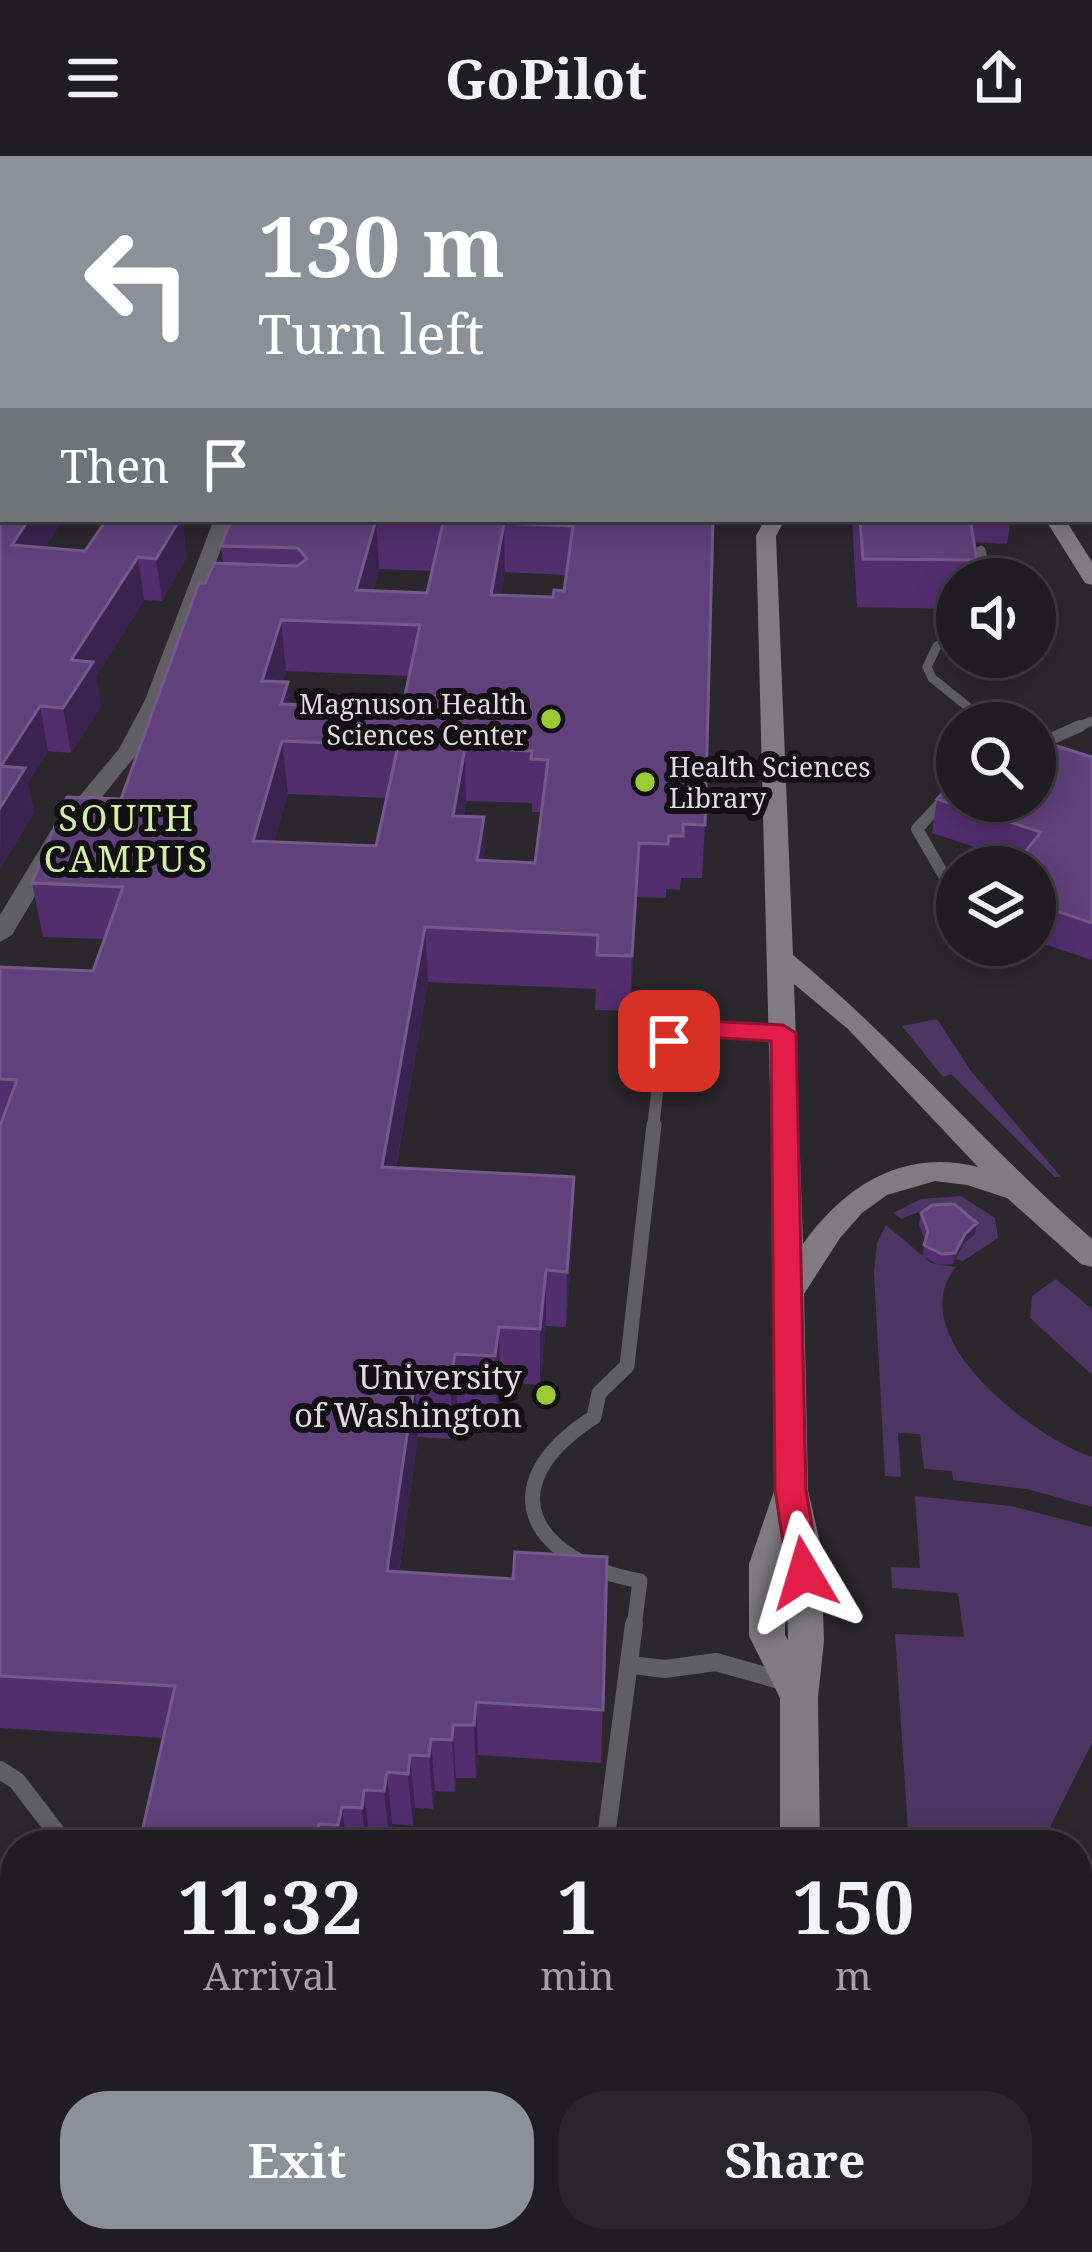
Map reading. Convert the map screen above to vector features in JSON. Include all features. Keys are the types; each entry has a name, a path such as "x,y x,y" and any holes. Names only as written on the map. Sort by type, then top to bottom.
{"main road":[{"path":"1057,522 1092,579"},
{"path":"764,525 783,1033 791,1490 767,1564 767,1636 797,1689 800,1830"},
{"path":"780,958 858,1023 1021,1194 1092,1256"},
{"path":"788,1298 817,1243 847,1206 877,1187 923,1174 974,1173 1021,1194"}],"street":[{"path":"0,934 60,834 128,751 198,603 222,522"}],"lane":[{"path":"981,550 983,558"},
{"path":"936,648 926,667 932,678 962,702"},
{"path":"1056,737 1092,722"},
{"path":"936,809 917,829 936,862"},
{"path":"608,1830 640,1581 586,1570 543,1535 530,1489 536,1466 549,1445 594,1417 599,1393 627,1366 662,1049 690,1031 783,1033"},
{"path":"632,1665 664,1670 716,1662 797,1689"},
{"path":"0,1770 16,1781 54,1830"}],"shaded area":[{"path":"937,1019 971,1071 1061,1177 1055,1177 951,1074 943,1077 902,1026"},
{"path":"961,1196 995,1218 998,1238 963,1261 955,1259 970,1234 932,1206 902,1219 893,1213 921,1199"},
{"path":"886,1225 931,1263 956,1267 943,1294 945,1323 959,1352 1008,1407 1092,1457 1092,1507 1027,1489 953,1480 952,1471 924,1469 920,1434 898,1433 901,1477 885,1476 874,1273 877,1243"},
{"path":"1056,1279 1092,1309 1092,1375 1030,1318 1032,1296"},
{"path":"915,1496 1011,1506 1092,1527 1092,1743 1048,1830 908,1830 895,1634 964,1637 958,1593 892,1588 891,1567 920,1568"}],"building":[{"path":"0,522 27,522 12,545 85,551 105,522 178,522 156,559 138,557 71,660 93,662 63,708 40,706 1,766 25,768 0,808"},
{"path":"230,522 375,522 356,590 427,593 443,523 421,522 713,522 705,825 683,824 683,836 669,836 668,844 639,843 632,956 597,955 598,935 425,927 382,1167 574,1177 567,1272 546,1270 540,1329 499,1327 495,1356 455,1354 450,1383 415,1381 387,1571 513,1579 515,1552 607,1557 603,1710 476,1702 474,1725 453,1725 452,1740 431,1739 429,1756 410,1755 408,1774 387,1772 384,1791 364,1790 362,1808 342,1807 338,1825 319,1824 318,1830 142,1830 175,1686 0,1676 0,1126 17,1080 0,1079 0,967 93,971 123,887 32,883 67,797 121,799 199,583 205,583 214,563 297,566 307,559 298,548 221,546","holes":["504,523 573,526 564,591 554,590 553,597 491,595","281,620 420,625 402,709 281,704 288,682 262,681","282,741 398,746 376,846 253,841","465,748 532,751 531,759 548,760 535,863 477,860 484,817 453,816"]},
{"path":"860,522 971,522 977,558 863,559"},
{"path":"1056,746 1092,757 1092,923 1056,911 1056,846 1030,846 1041,832 1009,822 1056,822"},
{"path":"954,1204 977,1223 955,1253 942,1254 924,1245 928,1231 921,1213 932,1205"}],"place":[{"name":"Magnuson Health Sciences Center","path":"551,719"},
{"name":"Health Sciences Library","path":"645,782"},
{"name":"University of Washington","path":"546,1395"}],"district":[{"name":"SOUTH CAMPUS","path":"127,838"}],"route":[{"path":"669,1041 702,1029 783,1033 791,1490 804,1573"}]}
